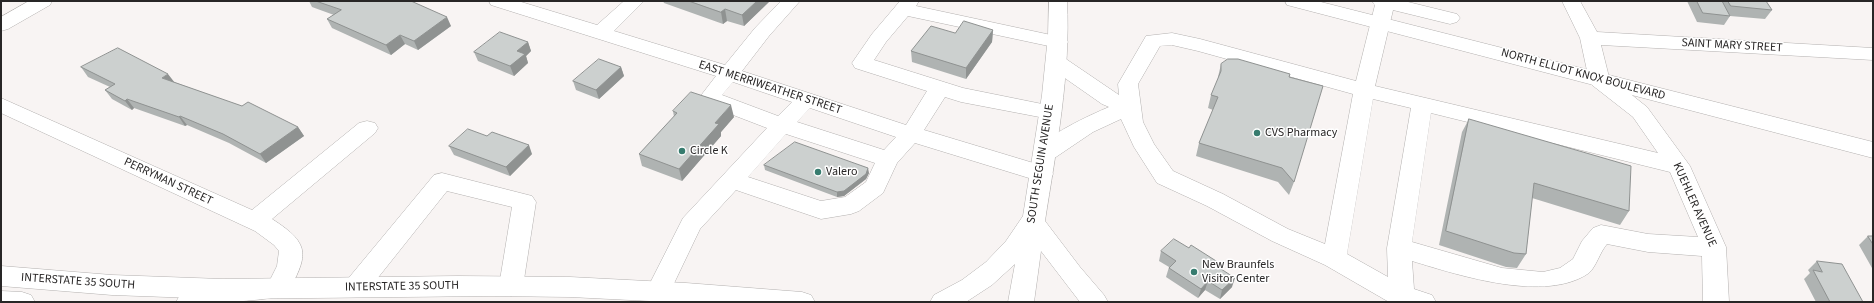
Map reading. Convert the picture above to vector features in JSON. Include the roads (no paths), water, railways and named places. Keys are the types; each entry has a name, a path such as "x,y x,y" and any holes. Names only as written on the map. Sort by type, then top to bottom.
{"main road":[{"path":"1,25 43,1"},
{"name":"EAST MERRIWEATHER STREET","path":"498,1 728,73 910,134 1044,163"},
{"path":"600,33 635,1"},
{"path":"791,1 728,73 709,98 782,125 888,159"},
{"name":"SOUTH SEGUIN AVENUE","path":"1021,302 1032,221 1044,163 1057,52 1058,1"},
{"name":"NORTH ELLIOT KNOX BOULEVARD","path":"1294,1 1334,11 1382,8 1600,80 1873,150"},
{"path":"1309,1 1334,11"},
{"path":"1571,1 1590,38 1600,80"},
{"path":"1050,112 939,89 862,63 879,38 907,5 1003,31 1057,52 1109,99 1130,108"},
{"path":"1334,258 1364,90 1382,8 1450,18"},
{"name":"SAINT MARY STREET","path":"1590,38 1873,54"},
{"path":"1409,300 1334,258 1280,236 1215,200 1165,177 1138,134 1132,122 1130,108 1128,84 1153,40 1172,39 1200,45 1364,90 1679,166"},
{"name":"KUEHLER AVENUE","path":"1600,80 1640,112 1679,166 1714,247 1716,302"},
{"path":"732,180 820,210 851,205 875,187 888,159 910,134 939,89"},
{"path":"658,291 691,224 806,99"},
{"name":"PERRYMAN STREET","path":"1,104 254,221 280,235 288,243 292,254 291,265 278,288"},
{"path":"1409,300 1399,248 1422,104"},
{"path":"1044,163 1082,128 1099,119 1130,108"},
{"path":"254,221 368,128"},
{"path":"356,287 442,181 524,202 511,286"},
{"path":"943,302 959,295 1008,257 1022,240 1032,221 1071,274 1095,302"},
{"path":"1399,248 1502,278 1543,282 1567,276 1582,265 1590,248 1601,234 1648,243 1714,247"},
{"name":"INTERSTATE 35 SOUTH","path":"1,276 144,286 222,288 511,286 658,291 796,302"},
{"path":"188,302 278,288"},
{"path":"1,301 22,302"}],"place":[{"name":"CVS Pharmacy","path":"1257,133"},
{"name":"Circle K","path":"682,151"},
{"name":"Valero","path":"818,172"},
{"name":"New Braunfels Visitor Center","path":"1194,272"}]}
